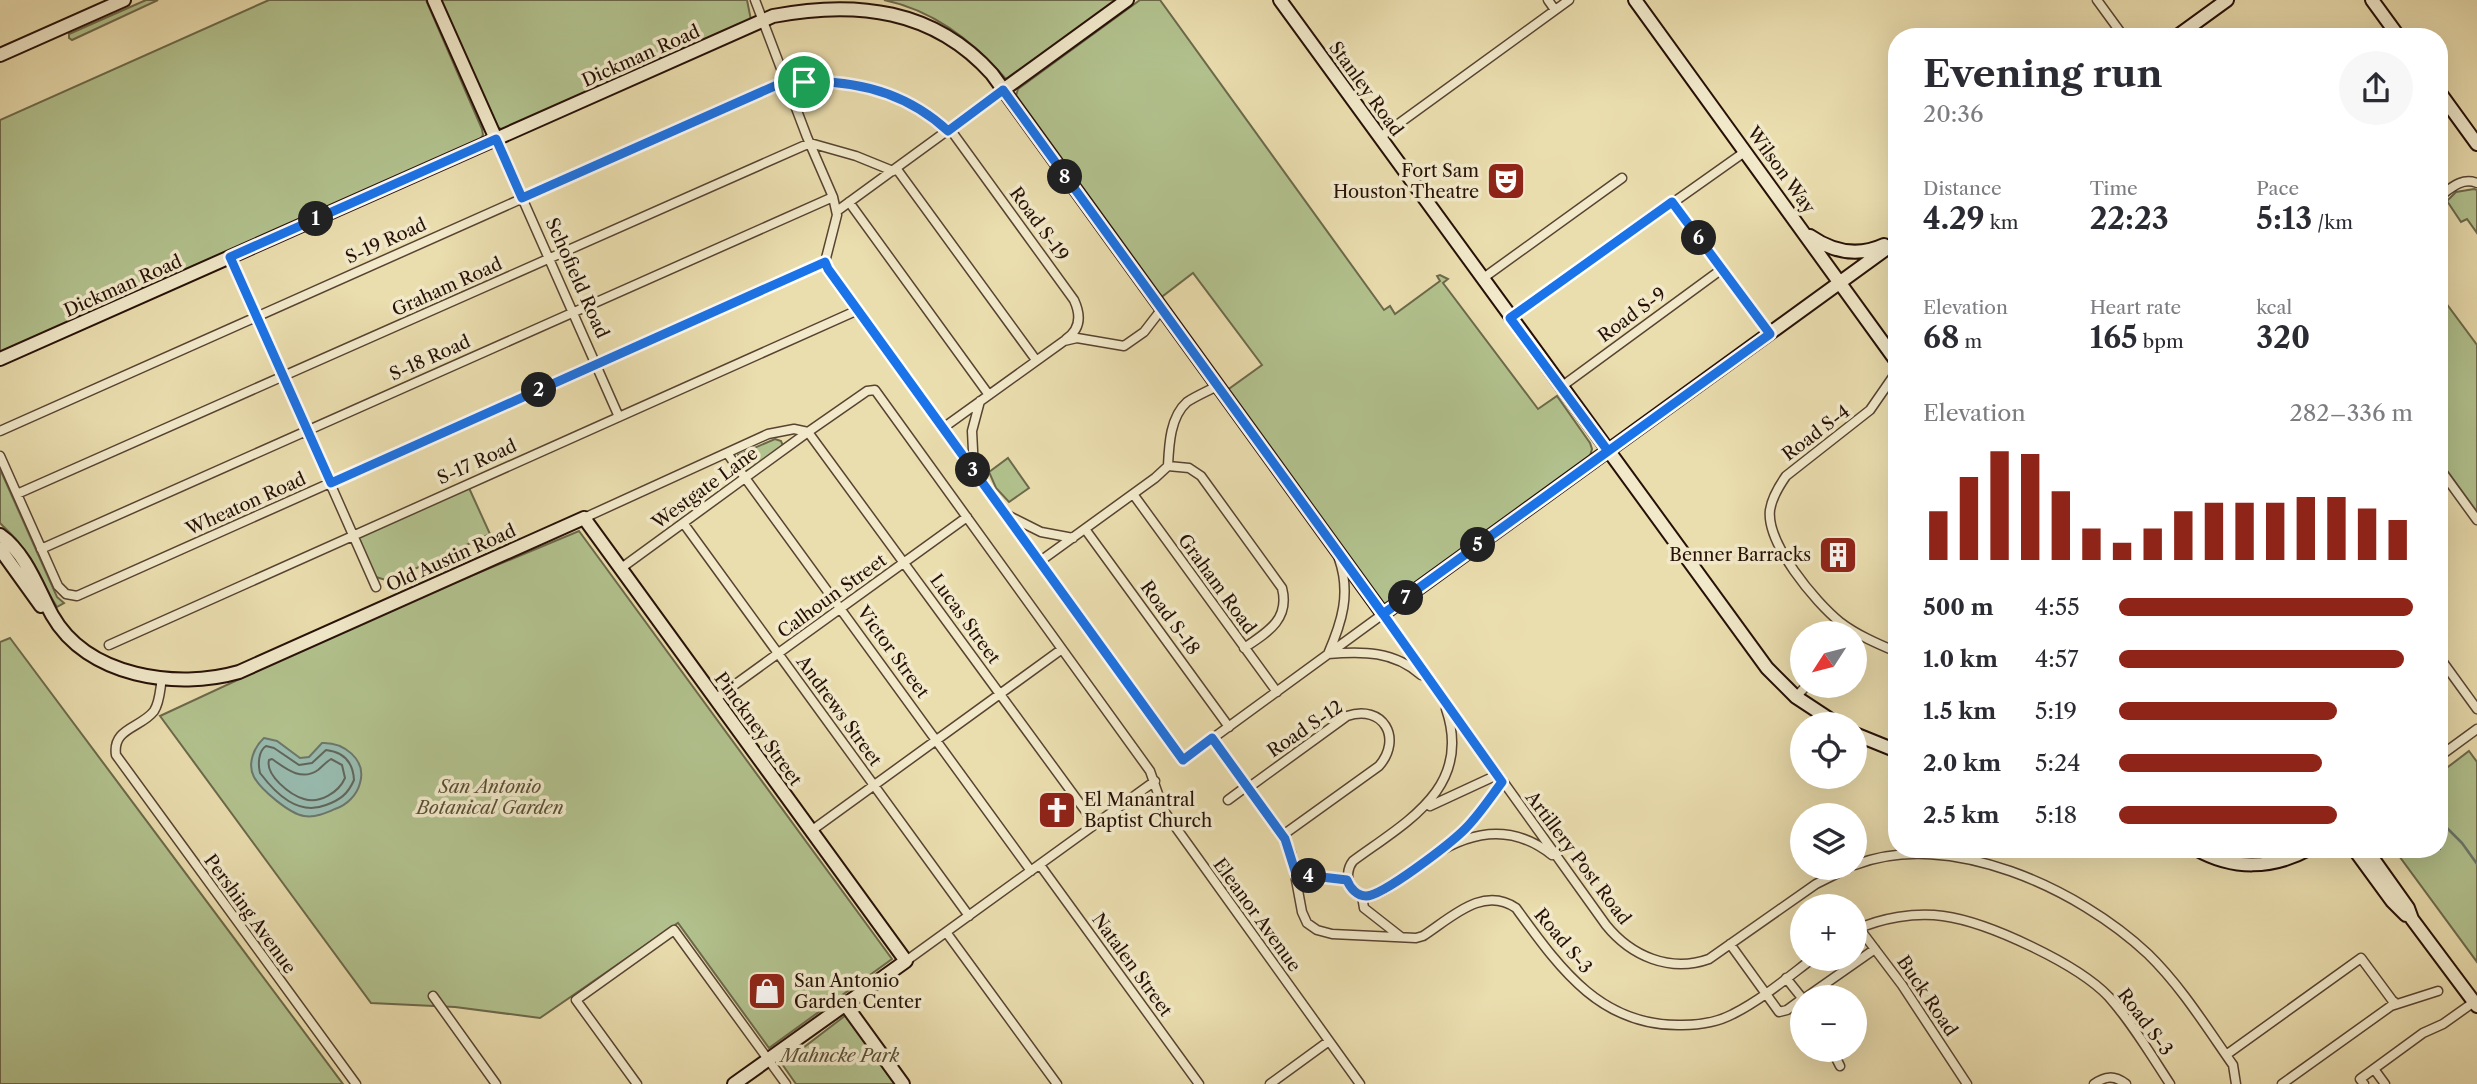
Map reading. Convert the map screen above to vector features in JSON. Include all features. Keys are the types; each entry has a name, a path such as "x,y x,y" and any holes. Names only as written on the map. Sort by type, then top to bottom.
{"street":[{"name":"Schofield Road","path":"434,0 619,417"},
{"path":"755,0 837,211 825,262 828,269 1183,760 1888,247"},
{"path":"837,211 1127,0"},
{"name":"Stanley Road","path":"1280,0 1767,668 1790,691"},
{"path":"1548,0 1555,10"},
{"path":"1379,138 1569,0"},
{"name":"Wilson Way","path":"1635,0 1888,350"},
{"path":"2097,0 2117,28"},
{"path":"2188,28 2227,0"},
{"path":"2201,28 2239,0"},
{"path":"2372,0 2392,28"},
{"path":"0,55 120,1"},
{"name":"Dickman Road","path":"0,359 794,8 835,2 894,10 931,24 956,40 979,60 1383,614"},
{"name":"S-19 Road","path":"0,431 786,83 846,83 878,91 908,102 949,130"},
{"path":"2448,104 2477,144"},
{"name":"Road S-19","path":"949,130 1074,300 1079,311 1077,325 1072,335 1064,341"},
{"path":"810,143 894,169 1036,360"},
{"name":"Graham Road","path":"17,494 810,143"},
{"path":"1510,318 1746,151"},
{"path":"1482,279 1622,178"},
{"path":"2448,190 2460,182 2474,182"},
{"name":"S-18 Road","path":"41,549 833,197"},
{"path":"849,202 989,395"},
{"path":"1672,202 1770,334"},
{"path":"1803,231 1821,244 1848,252 1888,243"},
{"path":"230,257 376,587"},
{"name":"Wheaton Road","path":"41,549 58,586 66,594 78,596 825,262"},
{"name":"Road S-9","path":"1561,387 1722,269"},
{"name":"S-17 Road","path":"109,645 858,310"},
{"path":"943,428 1064,341 1077,338 1124,346 1144,332 1161,310"},
{"name":"Road S-4","path":"1839,621 1802,580 1782,552 1771,527 1770,510 1777,489 1786,476 1870,410 1888,384"},
{"path":"1168,466 1172,433 1179,412 1188,402 1217,386"},
{"name":"Eleanor Avenue","path":"808,432 867,391 875,390 878,393 1142,760 1155,781 1164,811 1360,1084"},
{"path":"974,471 972,431 980,401"},
{"name":"Old Austin Road","path":"1,538 21,558 51,612 69,637 103,661 136,673 162,678 200,680 239,671 768,434 794,429 808,432"},
{"name":"Westgate Lane","path":"620,569 808,432"},
{"name":"Lucas Street","path":"808,432 1095,824"},
{"name":"Victor Street","path":"727,453 1031,871"},
{"path":"0,456 41,549"},
{"path":"1039,562 1168,466 1189,468 1201,476 1282,588 1285,600 1282,616 1244,648"},
{"path":"2448,479 2477,520"},
{"name":"Graham Road","path":"1133,494 1277,692"},
{"path":"1004,513 1041,532 1073,538"},
{"name":"Pinckney Street","path":"583,517 906,961"},
{"name":"Calhoun Street","path":"715,699 967,517"},
{"name":"Andrews Street","path":"684,524 969,916"},
{"name":"Road S-18","path":"1085,528 1229,726"},
{"name":"Dickman Road","path":"1328,654 1343,615 1345,592 1343,573 1333,546"},
{"name":"Artillery Post Road","path":"1383,614 1612,933 1642,955 1663,962 1688,965 1709,958 1824,880"},
{"path":"1867,639 1888,649"},
{"path":"811,831 1062,649"},
{"name":"Artillery Post Road","path":"1328,654 1383,654 1408,665 1432,684"},
{"path":"2448,669 2477,709"},
{"name":"Pershing Avenue","path":"162,678 155,709 125,731 116,742 116,755 356,1084"},
{"path":"1422,810 1442,784 1452,748 1449,720 1441,696"},
{"name":"Stanley Road","path":"1798,698 1819,712"},
{"name":"Road S-12","path":"1247,787 1347,716 1357,713 1370,714 1381,720 1388,730 1391,742 1387,757 1379,766 1283,835"},
{"path":"2448,750 2477,729"},
{"name":"Road S-3","path":"1212,738 1283,835 1291,853 1302,912 1307,923 1317,930 1332,934 1423,936 1475,902 1493,898 1516,908 1562,970 1585,991 1620,1014 1655,1024 1705,1023 1731,1016 1796,971"},
{"path":"1867,739 1888,747"},
{"path":"1500,779 1470,823 1442,849 1382,892 1370,897 1362,896 1351,888 1347,871 1353,861 1422,810 1462,789 1500,779"},
{"path":"734,1084 1155,781"},
{"path":"1228,800 1247,787"},
{"path":"1442,849 1464,839 1494,834 1531,842 1559,861"},
{"path":"1867,861 1888,854"},
{"path":"1956,858 2006,870 2058,893 2122,932 2148,955 2181,994 2233,1065 2236,1084"},
{"path":"2211,858 2249,866 2289,858"},
{"path":"2361,858 2392,901 2412,919"},
{"path":"2362,1082 2374,1069 2423,1033 2475,1004 2412,919 2408,908 2372,858"},
{"name":"Natalen Street","path":"1040,865 1199,1084"},
{"path":"1296,874 1347,880"},
{"path":"1362,896 1364,908 1401,937"},
{"name":"Road S-3","path":"1867,927 1906,917 1944,916 1970,922 2044,953 2092,982 2110,998 2171,1084"},
{"path":"637,1084 576,1000 674,930 786,1084"},
{"path":"946,932 1057,1084"},
{"name":"Buck Road","path":"1867,940 1902,985 1967,1084"},
{"path":"1730,944 1779,1012 1790,1008"},
{"path":"1822,985 1875,949"},
{"path":"2226,1055 2361,958 2397,1004"},
{"path":"1786,978 1792,985"},
{"path":"2282,1084 2391,1006 2438,991"},
{"path":"433,996 496,1084"},
{"path":"845,1004 903,1084"},
{"path":"1270,1084 1329,1041"},
{"path":"1838,1062 1840,1066"},
{"path":"2374,1069 2385,1084"},
{"path":"2094,1084 2102,1078 2112,1076 2126,1084"}],"green space":[{"path":"146,0 158,0 72,40 69,38 69,34"},
{"path":"269,0 426,0 483,135 479,141 0,356 0,120"},
{"path":"439,0 747,0 751,20 503,130 495,126"},
{"path":"884,0 1118,0 1006,79 980,52 951,29 919,11"},
{"path":"1140,0 1160,0 1384,310 1390,306 1395,314 1440,281 1437,276 1448,279 1443,283 1538,409 1557,396 1590,443 1590,456 1385,604 1226,391 1262,365 1193,273 1159,299 1015,99 1018,89"},
{"path":"2477,190 2477,233 2467,219 2461,222 2448,202 2456,192"},
{"path":"2448,306 2477,345 2477,512 2448,472"},
{"path":"775,439 781,441 783,446 748,471 738,459 738,455"},
{"path":"1008,458 1029,488 1009,502 996,488 989,472"},
{"path":"0,469 57,597 64,603 57,607 16,539 0,523"},
{"path":"469,488 490,534 389,581 372,573 360,537"},
{"name":"San Antonio Botanical Garden","path":"579,531 892,959 769,1048 678,923 540,1018 455,1007 371,1003 160,716 382,613"},
{"path":"10,638 343,1084 0,1084 0,642"},
{"path":"2469,751 2477,762 2477,962 2401,858 2448,858 2448,767"},
{"name":"Mahncke Park","path":"846,1015 896,1084 796,1084 782,1064"}],"water":[{"path":"264,738 277,741 300,758 309,757 322,743 338,745 345,749 360,766 357,792 344,805 320,815 304,816 291,811 263,788 252,772 253,756"}],"waterway":[{"path":"2448,829 2477,864"}],"place":[{"name":"Fort Sam Houston Theatre","path":"1506,181"},
{"name":"Benner Barracks","path":"1838,555"},
{"name":"El Manantral Baptist Church","path":"1057,810"},
{"name":"San Antonio Garden Center","path":"767,991"}],"route":[{"path":"804,82 787,84 786,81 522,198 496,139 230,257 331,483 825,262 1183,760 1212,738 1285,839 1296,874 1347,880 1360,896 1370,897 1382,892 1442,849 1478,815 1502,782 1383,614 1608,451 1510,318 1672,202 1770,334 1383,614 1003,90 948,131 908,102 878,91 846,83 804,82"}]}
